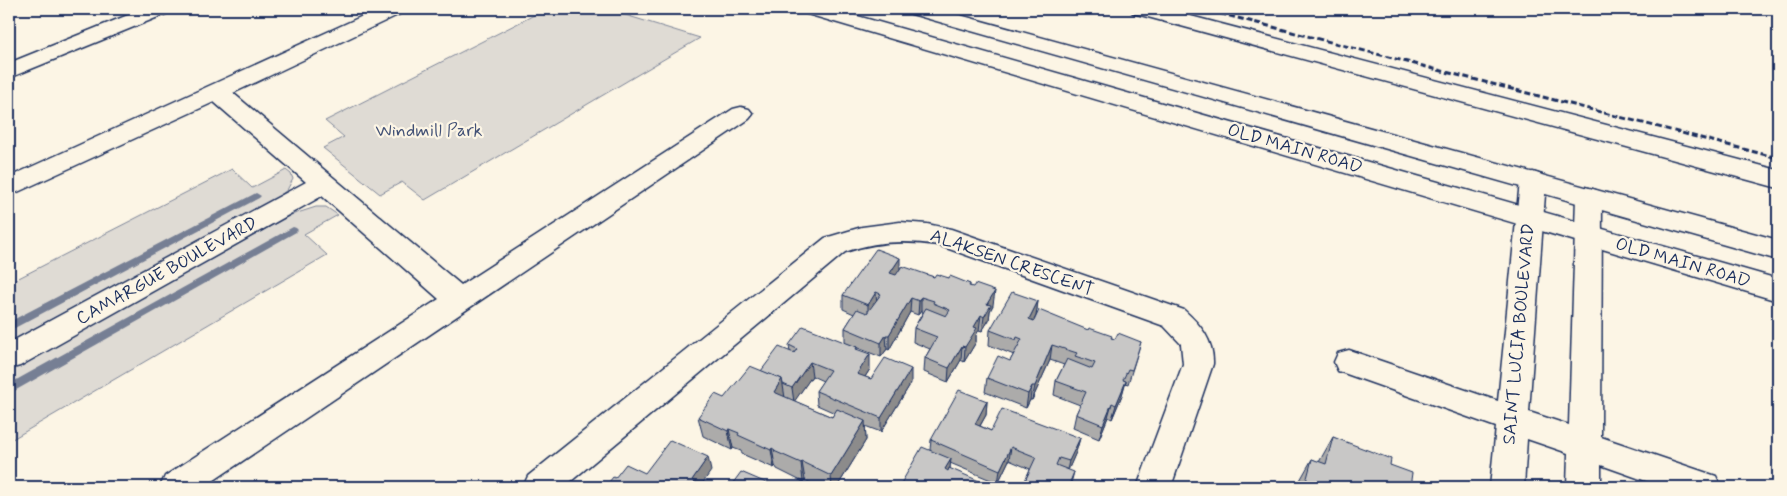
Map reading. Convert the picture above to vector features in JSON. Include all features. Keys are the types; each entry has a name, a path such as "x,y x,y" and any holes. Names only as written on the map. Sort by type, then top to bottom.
{"street":[{"path":"9,71 161,9"},
{"path":"9,187 395,9"},
{"name":"OLD MAIN ROAD","path":"811,9 1778,290"},
{"name":"OLD MAIN ROAD","path":"916,9 1778,250"},
{"path":"1140,9 1778,179"},
{"path":"216,91 460,300"},
{"path":"177,487 741,114"},
{"name":"SAINT LUCIA BOULEVARD","path":"1507,487 1512,420 1520,356 1529,217 1534,181"},
{"name":"CAMARGUE BOULEVARD","path":"9,357 324,184"},
{"path":"1584,487 1589,196"},
{"name":"ALAKSEN CRESCENT","path":"540,487 835,245 856,237 887,232 913,231 941,236 1174,318 1185,328 1199,351 1198,364 1154,487"},
{"path":"1349,362 1704,487"}],"green space":[{"name":"Windmill Park","path":"546,9 606,9 700,38 425,200 402,182 380,194 323,148 344,137 325,121"},
{"path":"232,169 252,188 286,170 293,179 287,190 274,200 9,342 9,283"},
{"path":"316,207 326,207 338,215 304,234 327,255 9,441 9,371 291,215"}],"building":[{"path":"876,249 900,258 890,273 896,275 902,266 934,277 936,274 949,278 950,276 970,284 969,286 973,287 975,284 995,291 987,304 991,305 984,317 981,315 974,327 977,328 965,347 962,346 949,368 925,358 937,337 914,328 926,308 946,316 950,310 933,303 934,301 921,297 919,301 911,298 889,335 886,335 881,343 845,328 857,309 867,313 881,294 876,292 868,305 843,295"},
{"path":"1012,292 1038,301 1029,319 1034,321 1039,310 1088,330 1089,328 1112,336 1111,338 1115,339 1118,333 1141,342 1132,370 1128,369 1123,380 1126,381 1116,405 1112,403 1103,425 1076,414 1086,392 1056,381 1067,359 1092,369 1095,363 1075,356 1077,353 1052,345 1035,386 1032,386 1028,394 987,378 998,356 1010,361 1022,339 1017,337 1016,340 990,330"},
{"path":"803,326 870,354 857,374 871,379 885,358 911,369 881,418 816,391 830,370 810,362 792,388 783,384 782,379 761,371 779,347 794,353 797,349 789,345"},
{"path":"750,366 782,379 774,392 832,417 837,409 865,421 831,476 774,451 772,448 771,450 738,435 739,433 729,429 728,431 698,417 715,394 724,398"},
{"path":"959,390 987,401 975,424 991,431 1002,409 1080,438 1069,461 1059,458 1056,465 1074,472 1068,487 1034,487 1024,483 1036,457 1011,447 1000,470 931,440"},
{"path":"1333,437 1391,459 1390,465 1412,473 1410,487 1317,487 1306,482 1312,459 1326,464"},
{"path":"670,440 708,457 692,480 695,482 691,487 605,487 626,464 645,473"},
{"path":"922,447 951,459 945,469 948,471 949,468 993,487 899,487"},
{"path":"741,472 776,487 730,487"},
{"path":"1021,482 1034,487 1019,487"}],"waterway":[{"path":"9,327 256,196"},
{"path":"9,389 293,230"}],"railway":[{"path":"1203,9 1778,158"}]}
